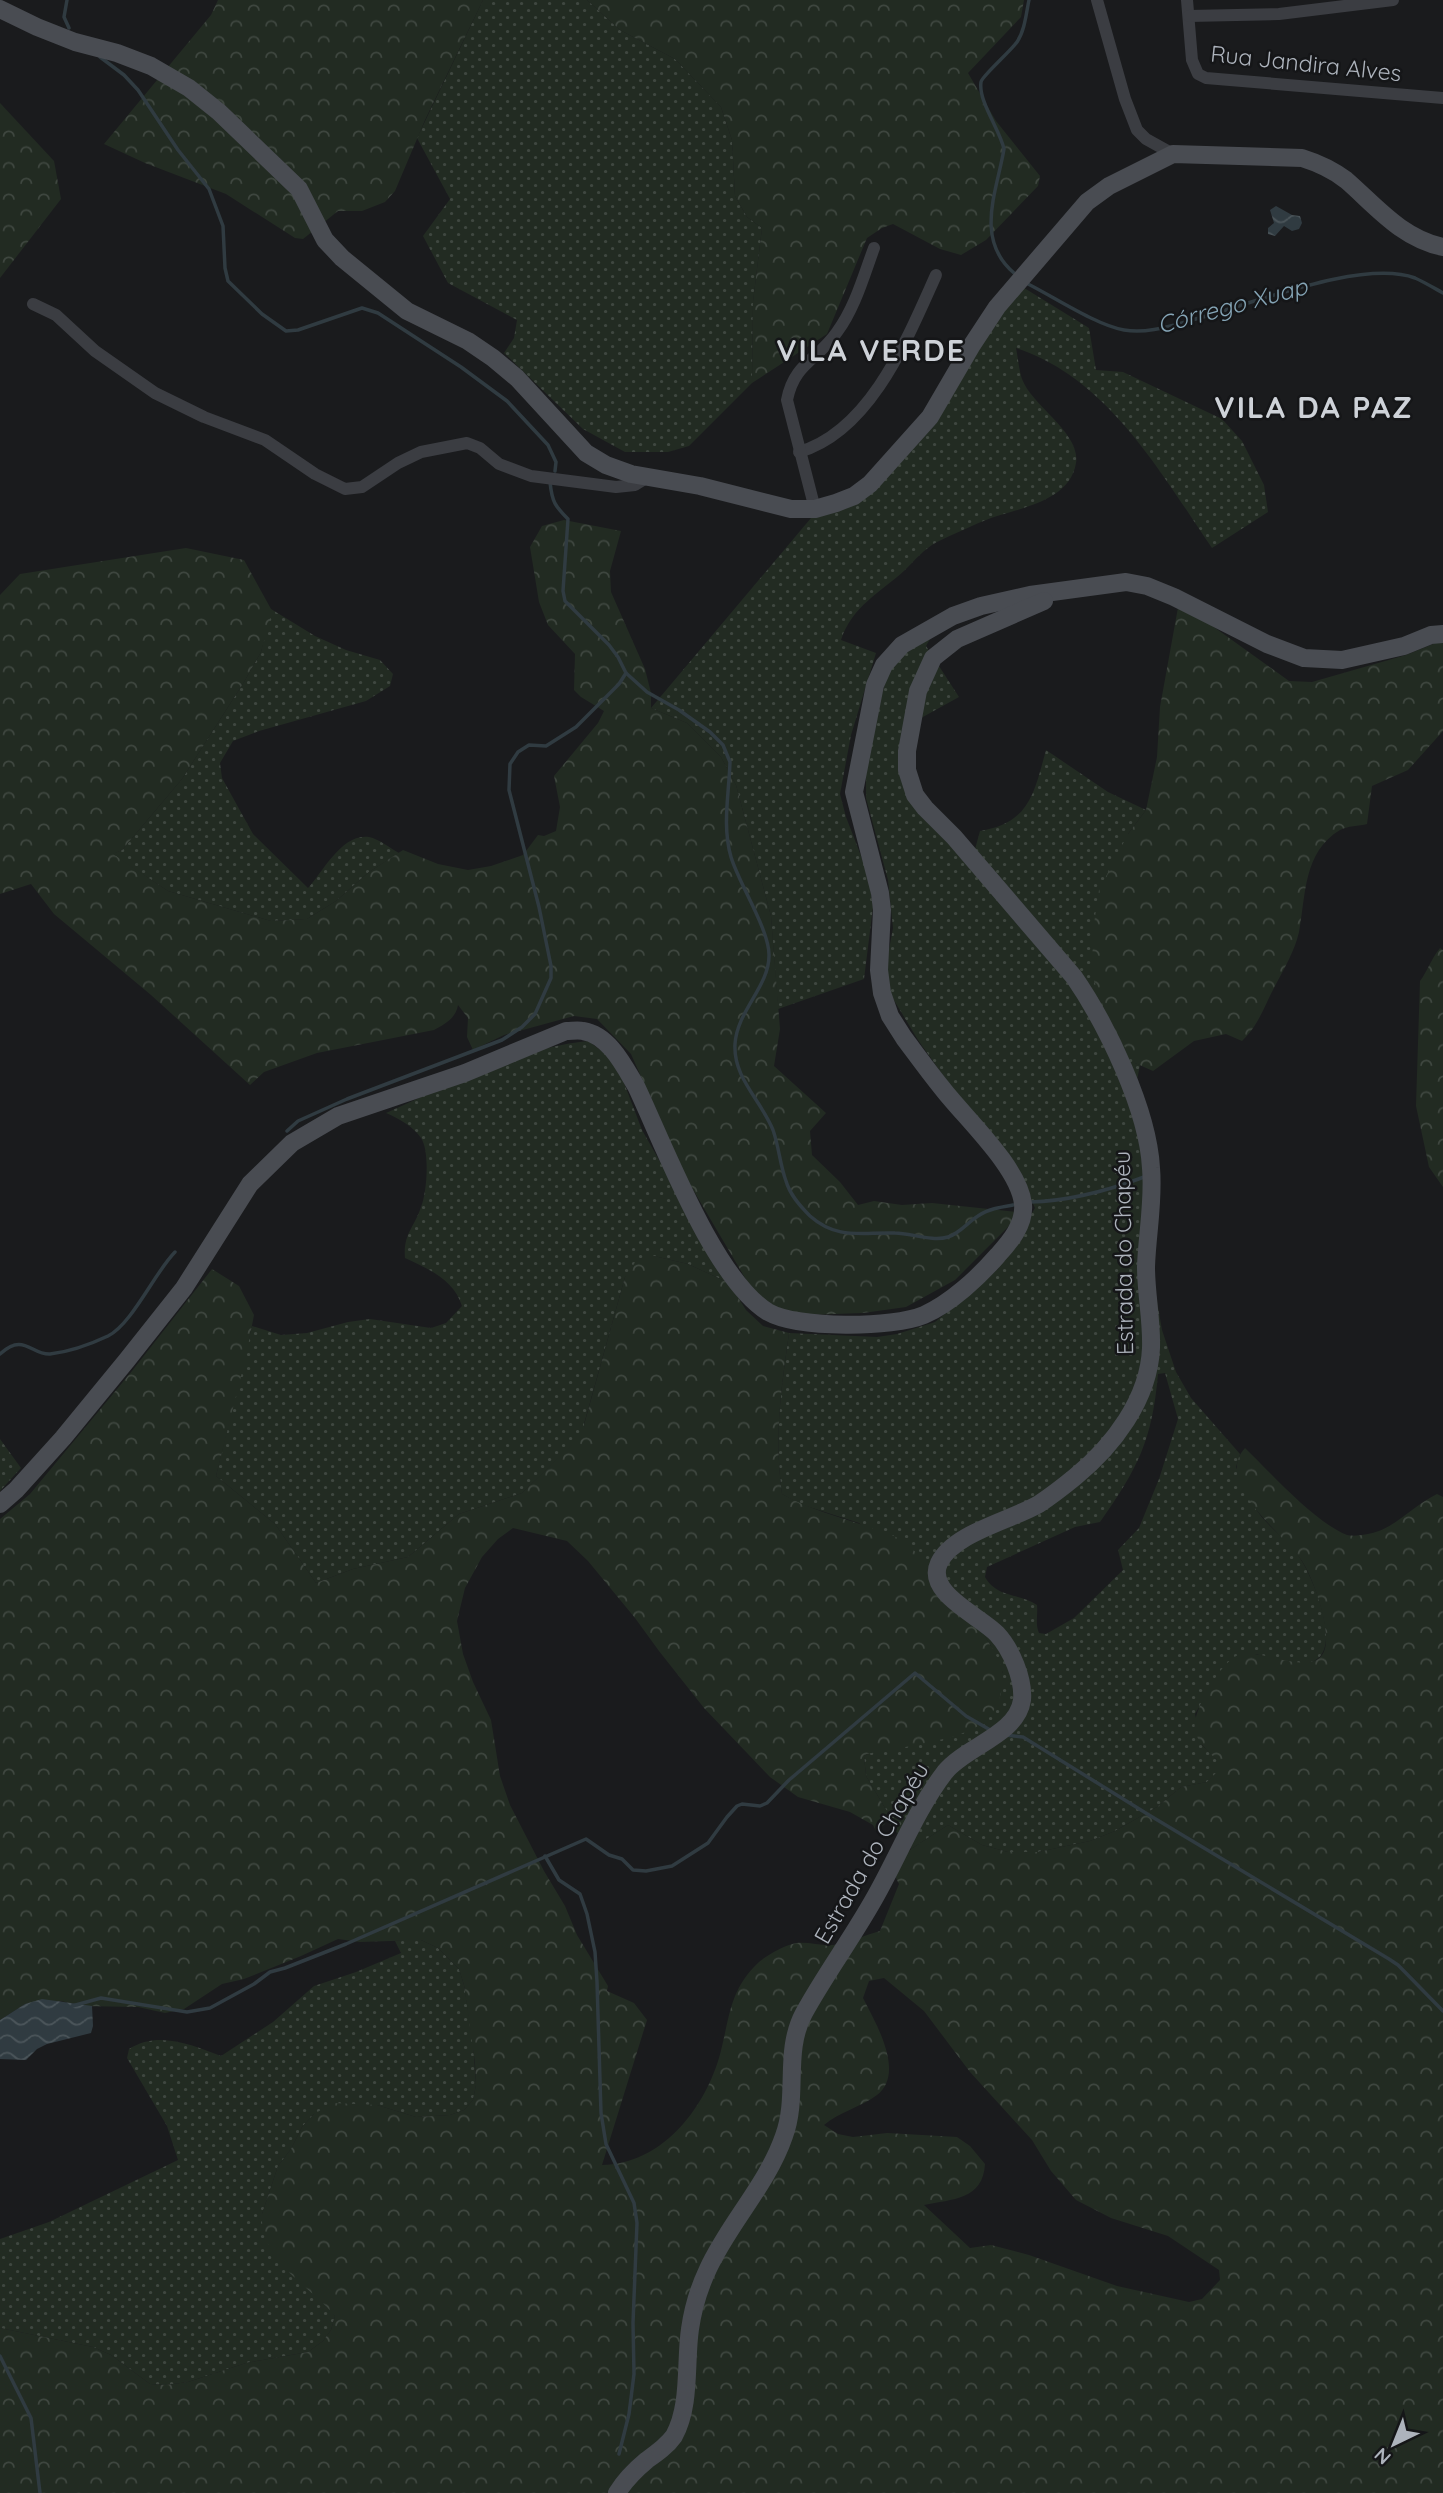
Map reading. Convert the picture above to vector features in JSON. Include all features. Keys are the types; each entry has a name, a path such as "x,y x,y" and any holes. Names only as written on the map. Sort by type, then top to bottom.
{"street":[{"path":"1097,0 1125,99 1136,130 1146,139 1174,154 1303,158 1322,165 1345,180 1398,227 1433,245 1443,247"},
{"name":"Rua Jandira Alves","path":"1188,0 1194,67 1198,74 1206,78 1443,98"},
{"path":"1189,16 1279,14 1393,0"},
{"path":"0,9 75,42 117,53 151,66 189,88 219,112 299,189 325,240 373,286 407,311 468,341 493,358 517,378 586,453 606,465 648,477 700,486 790,509 815,509 854,496 870,484 930,417 997,307 1087,202 1110,186 1174,154"},
{"path":"815,509 787,400 789,386 796,373 838,331 874,248"},
{"path":"799,452 814,447 838,431 879,386 908,336 936,275"},
{"path":"33,304 56,315 95,351 155,393 204,417 265,440 315,474 345,489 362,487 398,463 421,452 467,443 480,448 499,464 531,476 616,487 635,485 648,477"},
{"path":"0,1504 16,1490 107,1386 184,1288 250,1184 292,1143 338,1116 465,1073 566,1031 584,1031 601,1040 620,1058 720,1261 748,1296 769,1312 792,1321 821,1324 895,1322 924,1315 951,1299 1012,1240 1021,1220 1023,1205 1010,1172 935,1079 890,1016 882,993 879,970 882,910 880,893 854,792 875,685 884,664 902,645 953,616 981,606 1030,595 1126,582 1147,586 1174,597 1267,645 1304,658 1342,660 1379,653 1431,635 1443,634"},
{"name":"Estrada do Chapéu","path":"617,2493 630,2476 674,2436 684,2398 689,2330 696,2297 708,2267 775,2159 784,2136 793,2093 793,2039 801,2018 861,1923 936,1785 960,1757 998,1733 1017,1714 1022,1698 1020,1679 1012,1657 1000,1636 955,1603 937,1578 937,1567 943,1556 968,1537 1039,1504 1078,1475 1111,1440 1145,1384 1151,1345 1146,1267 1152,1166 1129,1086 1093,1007 1074,977 954,837 925,808 915,795 906,771 918,691 933,658 957,639 1070,590"}],"green space":[{"path":"218,0 483,0 425,120 395,191 385,202 362,211 338,211 303,239 295,238 226,194 104,144 211,15"},
{"path":"483,0 587,0 620,30 675,59 721,107 732,140 735,196 747,217 762,228 753,302 752,383 689,446 668,452 625,452 583,429 504,353 514,338 517,320 448,283 423,236 450,199 417,138"},
{"path":"587,0 1024,0 1021,17 968,73 996,121 1040,176 1038,186 986,240 961,255 940,249 893,224 867,238 827,334 752,383 753,302 762,228 747,217 735,196 732,140 721,107 675,59 620,30"},
{"path":"0,103 54,161 61,199 0,278"},
{"path":"1021,286 1089,328 1096,370 1123,372 1222,419 1242,441 1264,485 1268,512 1212,548 1151,459 1105,404 1078,381 1049,362 1016,348 1022,379 1027,389 1064,430 1076,452 1072,476 1064,486 1042,501 991,518 932,545 859,609 846,628 841,640 876,653 851,735 840,794 868,874 873,907 864,979 778,1009 771,916 736,785 721,757 687,723 651,708 811,518 866,489"},
{"path":"564,520 621,531 610,571 611,592 645,669 651,693 651,708 687,723 721,757 736,785 771,916 780,1029 774,1066 826,1113 810,1131 812,1155 840,1182 858,1205 874,1201 902,1205 932,1203 1017,1212 1016,1219 955,1280 906,1307 863,1313 807,1315 777,1312 751,1288 685,1176 631,1054 597,1019 574,1016 504,1035 473,1050 467,1037 468,1018 458,1005 452,1017 434,1030 317,1053 264,1072 250,1085 151,995 54,914 31,884 0,894 0,595 20,574 186,548 244,560 271,609 271,615 261,652 182,779 122,850 113,854 168,891 271,921 307,919 336,901 369,872 403,850 438,864 468,870 491,866 523,855 538,835 544,836 556,831 560,807 554,776 598,723 604,711 574,690 575,654 548,625 539,602 530,547 542,526"},
{"path":"1179,602 1289,681 1312,682 1406,655 1443,640 1443,731 1408,770 1372,786 1367,824 1340,830 1319,850 1308,875 1295,946 1261,1015 1248,1035 1242,1041 1226,1034 1194,1041 1153,1071 1135,1063 1109,1022 1094,981 1092,937 1099,890 1128,834 1146,810 1157,757 1160,707"},
{"path":"271,609 315,636 346,650 380,660 393,674 390,686 366,701 233,741 220,763 222,778 253,834 308,888 342,847 359,837 373,838 399,853 369,872 336,901 307,919 271,921 168,891 112,854 122,850 182,779 261,652"},
{"path":"939,623 926,646 959,697 912,723 908,784 974,853 980,831 1010,821 1027,804 1038,780 1046,750 1108,792 1146,810 1128,834 1135,1063 1140,1065 1134,1095 1154,1231 1154,1284 1162,1330 1176,1372 1191,1398 1240,1454 1236,1467 1254,1506 1303,1563 1319,1599 1326,1629 1326,1643 1322,1654 1314,1661 1300,1664 1256,1654 1204,1699 1195,1714 1202,1745 1217,1760 1218,1772 1207,1782 1181,1787 1157,1807 1115,1831 1090,1841 1038,1852 1008,1852 982,1845 948,1825 911,1849 886,1820 888,1813 866,1776 864,1756 1003,1673 990,1644 957,1598 859,1523 800,1504 782,1494 779,1432 789,1333 877,1337 897,1334 935,1322 998,1269 1035,1208 1018,1171 962,1102 918,1040 883,982 893,928 888,880 866,798 866,743 894,656","holes":["1165,1373 1178,1419 1159,1479 1139,1528 1118,1550 1123,1570 1074,1618 1046,1634 1039,1633 1037,1605 996,1589 985,1577 987,1567 1075,1527 1100,1522 1124,1486 1141,1453 1152,1418 1158,1374"]},
{"path":"1440,948 1443,950 1443,1187 1429,1167 1416,1106 1420,981"},
{"path":"588,1041 618,1067 642,1130 729,1283 688,1264 654,1256 625,1277 584,1424 586,1432 522,1493 459,1514 408,1557 353,1569 316,1583 275,1524 216,1476 252,1326 281,1335 307,1333 370,1319 431,1328 446,1323 462,1306 453,1289 440,1276 405,1258 407,1237 425,1192 427,1162 424,1144 410,1127 386,1113 510,1059"},
{"path":"654,1256 688,1264 729,1283 746,1310 763,1326 789,1333 779,1432 782,1494 815,1509 894,1536 912,1549 976,1623 999,1661 1003,1680 1001,1694 993,1712 974,1728 946,1738 864,1756 866,1776 888,1813 885,1824 876,1831 873,1825 850,1812 798,1797 770,1777 704,1708 635,1618 588,1561 567,1541 513,1528 498,1539 482,1557 465,1588 457,1621 463,1654 491,1720 500,1776 510,1805 565,1906 577,1935 608,1986 607,1991 634,2003 647,2020 602,2165 623,2162 661,2145 691,2115 712,2078 736,1995 741,1984 759,1962 777,1950 793,1944 834,1945 880,1931 899,1884 891,1868 911,1849 948,1825 982,1845 1008,1852 1038,1852 1090,1841 1115,1831 1157,1807 1181,1787 1207,1782 1217,1772 1217,1760 1198,1739 1195,1722 1202,1700 1224,1667 1231,1659 1248,1653 1291,1661 1316,1660 1324,1652 1326,1637 1321,1609 1306,1568 1244,1492 1238,1477 1238,1462 1245,1448 1307,1508 1334,1529 1347,1535 1379,1531 1437,1494 1443,1497 1443,2493 0,2493 0,2328 93,2347 111,2355 150,2384 188,2382 246,2363 308,2352 323,2341 331,2330 335,2316 277,2258 268,2245 262,2214 278,2166 291,2149 302,2127 314,2114 333,2103 377,2105 416,2117 450,2115 464,2110 473,2100 476,2085 464,1985 459,1969 438,1948 421,1940 360,1942 338,1939 244,1979 222,1984 184,2009 165,2013 138,2007 81,2006 61,2001 25,2004 0,2020 0,1519 30,1494 212,1269 239,1286 254,1315 216,1476 275,1524 316,1583 353,1569 408,1557 459,1514 522,1493 585,1432 584,1425 625,1277 636,1261","holes":["884,1978 924,2011 970,2072 1032,2140 1051,2171 1076,2200 1111,2218 1168,2236 1219,2270 1220,2280 1202,2299 1189,2302 1117,2286 1029,2255 991,2245 970,2248 924,2205 964,2196 979,2185 985,2164 970,2146 957,2137 887,2133 853,2137 838,2134 824,2125 877,2095 885,2086 889,2074 885,2047 863,1998 869,1981"]},
{"path":"0,1439 21,1468 0,1491"},
{"path":"421,1940 438,1948 459,1969 473,2043 476,2085 473,2100 464,2110 450,2115 416,2117 377,2105 314,2114 302,2127 291,2149 278,2166 262,2214 335,2316 331,2330 323,2341 308,2352 246,2363 188,2382 166,2385 150,2384 111,2355 93,2347 0,2328 0,2239 49,2222 178,2160 167,2126 127,2058 129,2049 140,2043 163,2040 187,2044 221,2056 273,2022 314,1986 401,1953 395,1941"}],"water":[{"path":"1276,206 1292,215 1300,216 1302,223 1299,229 1292,231 1284,226 1275,236 1268,234 1268,228 1274,223 1270,210"},
{"path":"42,1999 92,2006 91,2033 47,2044 26,2060 0,2059 0,2020 25,2004"}],"waterway":[{"path":"67,0 64,17 69,28"},
{"name":"Córrego Xuap","path":"1014,273 1002,260 991,230 991,214 1004,149 986,107 981,82 1020,37 1029,0"},
{"path":"100,57 124,75 138,90 178,150 209,189 223,226 228,281 262,314 286,331 298,330 362,308 378,313 461,367 507,401 548,445 556,462 555,471"},
{"name":"Córrego Xuap","path":"1028,284 1101,323 1133,331 1167,327 1304,286 1366,274 1392,273 1415,278 1443,293"},
{"path":"550,482 555,503 568,519 563,591 565,601 609,645 626,673 647,692 710,732 723,745 730,762 726,822 728,845 735,868 765,934 769,956 764,978 737,1032 736,1056 738,1068 773,1130 784,1175 793,1196 820,1224 840,1232 901,1233 935,1238 960,1231 986,1212 1013,1205"},
{"path":"287,1131 298,1121 347,1099 502,1040 522,1027 535,1014 551,978 551,966 509,790 510,764 518,752 529,745 546,746 576,727 619,684 626,673"},
{"path":"1030,1202 1088,1194 1144,1177"},
{"path":"0,1354 15,1345 27,1346 43,1353 57,1353 108,1336 126,1321 175,1252"},
{"path":"72,2006 101,1998 187,2012 210,2008 270,1972 346,1944 586,1839 609,1855 622,1859 633,1870 646,1871 672,1866 708,1843 737,1806 760,1806 767,1803 789,1780 915,1673 966,1716 992,1731"},
{"path":"1006,1735 1023,1737 1389,1959 1443,2011"},
{"path":"545,1856 559,1880 580,1894 587,1914 595,1952 601,2113 606,2144 634,2203 637,2223 634,2374 629,2414 619,2454"},
{"path":"0,2356 31,2418 40,2493"}],"district":[{"name":"VILA VERDE","path":"871,350"},
{"name":"VILA DA PAZ","path":"1314,407"}]}
